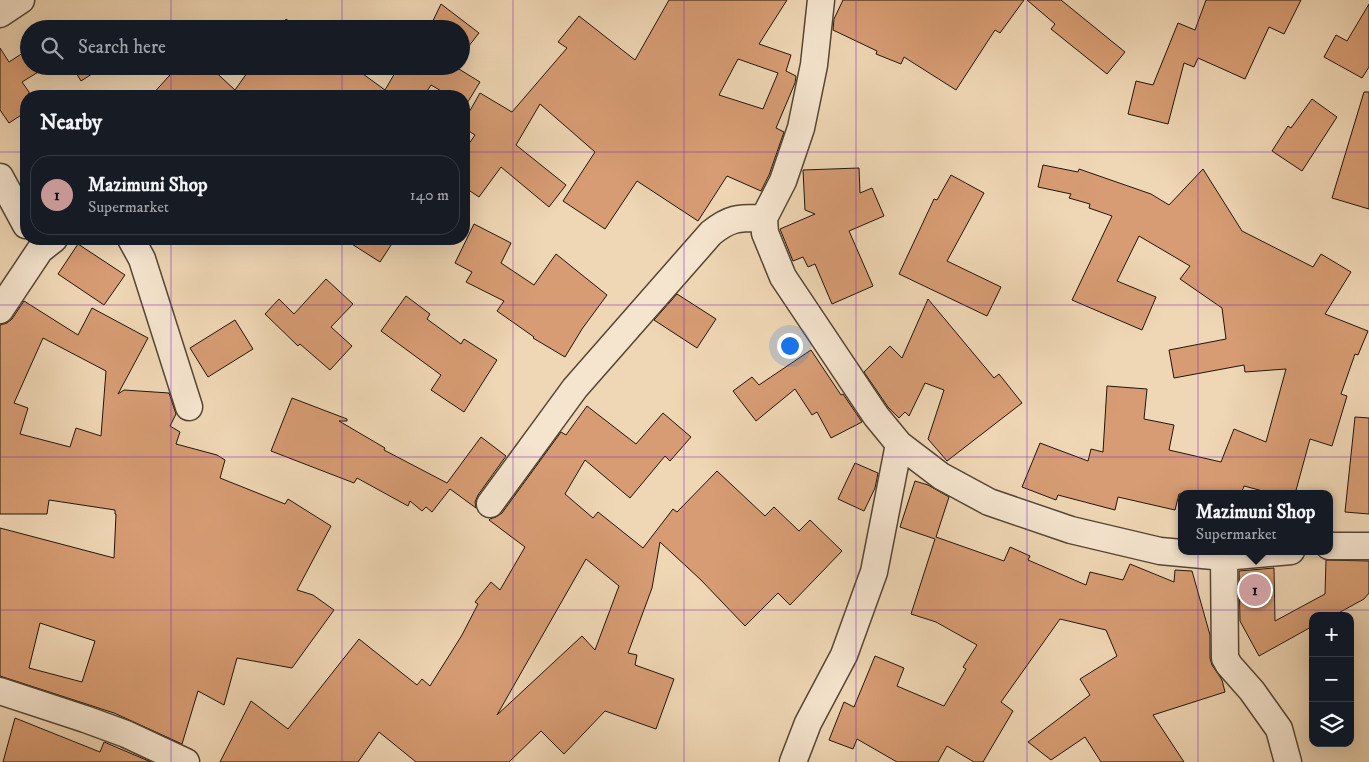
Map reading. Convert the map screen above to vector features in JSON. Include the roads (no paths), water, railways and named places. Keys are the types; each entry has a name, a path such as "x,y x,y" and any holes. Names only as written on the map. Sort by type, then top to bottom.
{"street":[{"path":"0,14 22,0"},
{"path":"821,0 814,65 801,128 783,181 764,218 765,233 783,277 876,416 899,444 942,476 989,502 1071,530 1160,551 1178,553"},
{"path":"0,177 20,214"},
{"path":"490,504 575,388 711,233 724,224 739,218 764,218"},
{"path":"0,310 42,245"},
{"path":"134,245 142,259 189,407"},
{"path":"793,762 808,723 844,655 874,572 899,444"},
{"path":"1333,546 1369,546"},
{"path":"1203,555 1224,557 1246,555"},
{"path":"1224,557 1225,658 1279,728 1288,762"},
{"path":"0,691 102,725 186,762"}],"place":[{"name":"Mazimuni Shop","path":"1255,590"}]}
